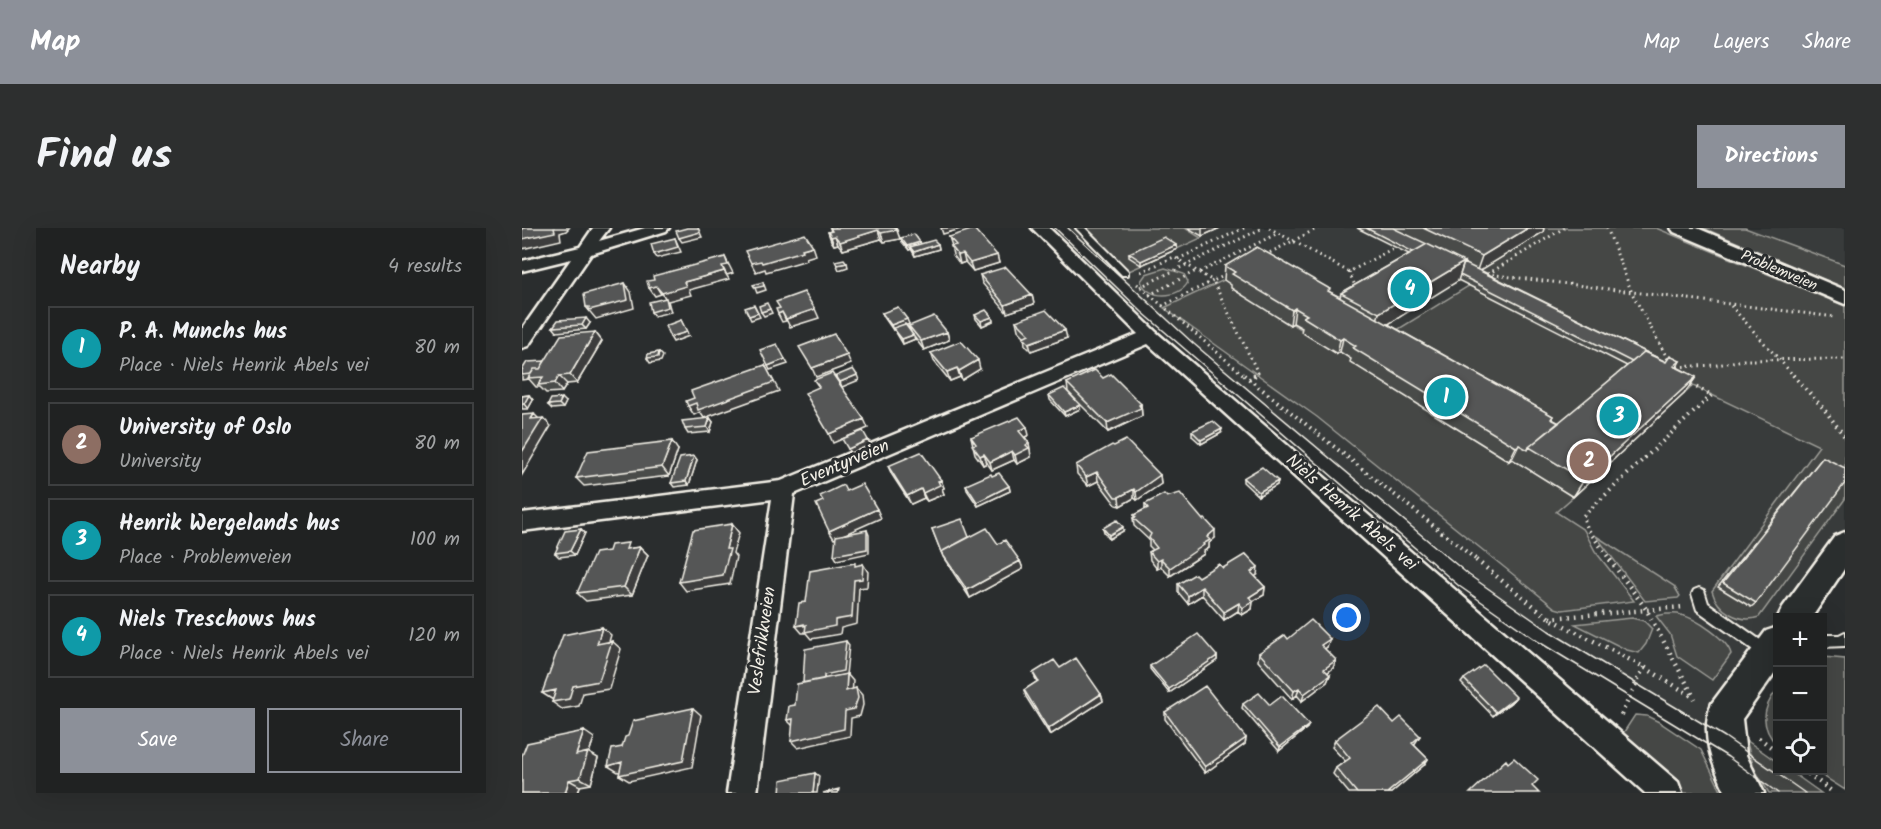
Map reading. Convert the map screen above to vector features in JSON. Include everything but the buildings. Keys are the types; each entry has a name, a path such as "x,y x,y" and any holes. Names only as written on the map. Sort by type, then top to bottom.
{"street":[{"path":"522,342 601,228"},
{"path":"522,266 661,228"},
{"name":"Niels Henrik Abels vei","path":"1040,228 1150,336 1667,793"},
{"name":"Problemveien","path":"1681,228 1845,298"},
{"name":"Eventyrveien","path":"522,522 784,489 1150,336"},
{"name":"Veslefrikkveien","path":"741,793 784,489"},
{"path":"1797,613 1845,544"},
{"path":"1745,793 1728,757 1724,715 1773,647"}],"lane":[{"path":"1080,228 1127,275"},
{"path":"1700,600 1773,647"},
{"path":"1827,641 1841,641 1845,638"}],"path":[{"path":"1178,259 1244,228"},
{"path":"1140,286 1263,228"},
{"path":"1269,228 1349,272 1359,296"},
{"path":"1264,255 1318,228"},
{"path":"1487,274 1564,228"},
{"path":"1606,228 1632,292 1676,373"},
{"path":"1149,295 1278,233"},
{"path":"1349,272 1405,242"},
{"path":"1249,378 1258,373 1213,281 1174,257 1127,275 1249,378 1549,618 1644,667 1695,699 1646,609 1587,528 1583,516 1712,395 1679,379"},
{"path":"1487,274 1496,280"},
{"path":"1487,274 1845,318"},
{"path":"1162,306 1226,275"},
{"path":"1730,305 1824,409 1845,437"},
{"path":"1662,362 1672,367 1743,360 1845,359"},
{"path":"1549,618 1646,609 1700,600"},
{"path":"1609,740 1644,667"},
{"path":"1809,775 1834,793"}],"shaded area":[{"path":"1068,228 1845,228 1845,544 1797,613 1773,613 1773,648 1725,737 1549,631 1491,591 1234,378 1138,295"},
{"path":"1087,228 1185,228 1201,238 1129,271"},
{"path":"1534,228 1656,228 1845,306 1845,499 1759,617 1744,619 1730,614 1719,604 1712,591 1819,446 1693,386 1684,394 1475,273"},
{"path":"1703,228 1745,228 1845,265 1845,288"},
{"path":"1165,268 1184,274 1188,282 1184,288 1164,295 1150,292 1144,287 1141,281 1146,274"},
{"path":"1224,280 1234,286 1232,288 1353,360 1351,362 1509,461 1512,459 1573,497 1556,512 1584,530 1595,551 1634,601 1562,610 1555,608 1317,417 1164,308"},
{"path":"1470,285 1634,369 1551,437 1384,338"},
{"path":"1596,536 1674,586 1680,596 1645,601"},
{"path":"1679,614 1695,620 1718,636 1729,648 1731,654 1712,680 1677,656 1670,634 1656,616"},
{"path":"1632,618 1644,621 1652,629 1646,644 1639,653 1627,650 1575,624"},
{"path":"1827,657 1845,659 1845,790 1821,775 1827,775"},
{"path":"1773,696 1773,739 1765,718"},
{"path":"1635,715 1647,716 1659,722 1701,750 1722,793 1682,793 1622,735"},
{"path":"1746,740 1773,759 1773,775 1796,775 1821,793 1769,793 1755,770"}],"tram line":[{"path":"1055,228 1142,312 1459,586 1539,642 1728,757 1778,793"},
{"path":"1068,228 1194,344 1469,575 1549,631 1725,737 1805,793"}],"place":[{"name":"Niels Treschows hus","path":"1410,289"},
{"name":"P. A. Munchs hus","path":"1446,397"},
{"name":"Henrik Wergelands hus","path":"1619,416"},
{"name":"University of Oslo","path":"1589,461"}]}
